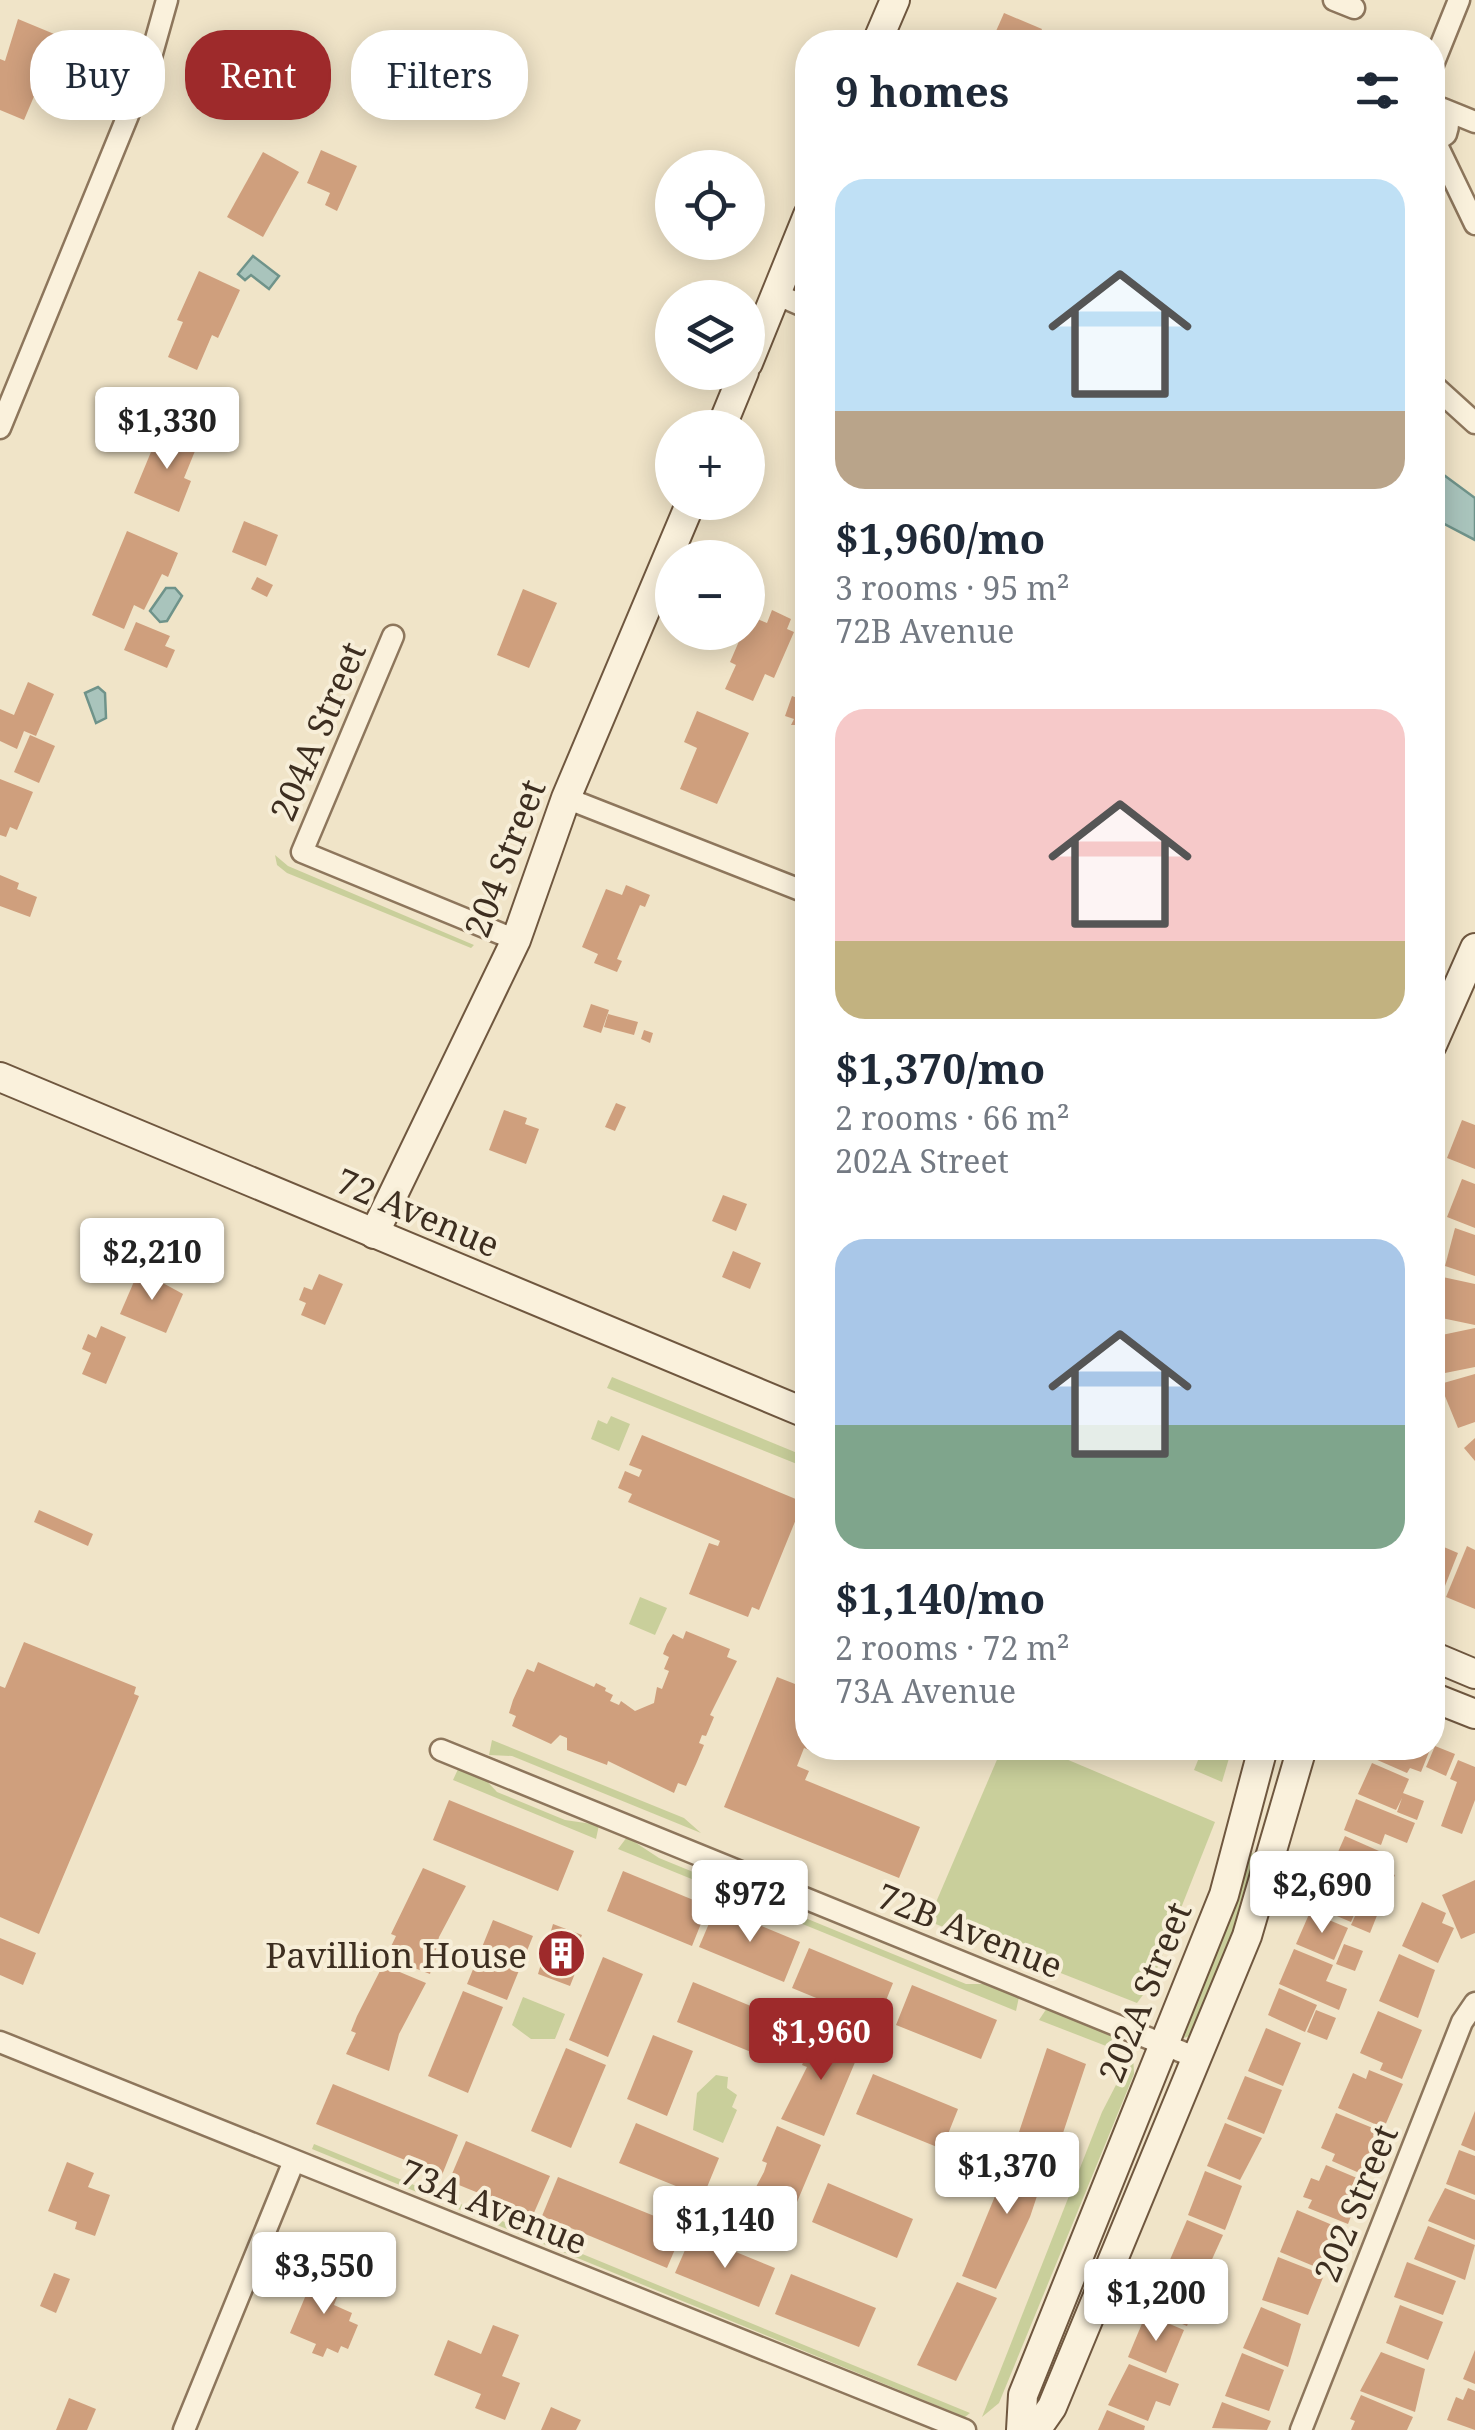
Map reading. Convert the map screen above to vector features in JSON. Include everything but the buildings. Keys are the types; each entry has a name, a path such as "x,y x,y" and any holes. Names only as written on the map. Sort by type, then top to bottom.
{"main road":[{"path":"883,30 895,0"},
{"path":"765,322 795,247"},
{"name":"204 Street","path":"374,1234 516,940 566,798 683,520"},
{"path":"1445,1016 1475,948"},
{"name":"72 Avenue","path":"0,1077 795,1409"},
{"path":"1445,1661 1475,1674"},
{"path":"1445,1702 1475,1714"},
{"name":"202A Street","path":"1021,2430 1023,2395 1224,1895 1260,1760"},
{"name":"202A Street","path":"1036,2430 1052,2408 1247,1936 1298,1760"}],"street":[{"path":"0,428 149,64 167,0"},
{"path":"1445,35 1459,0"},
{"path":"1445,109 1475,122"},
{"path":"1445,165 1475,224"},
{"path":"776,294 795,302"},
{"path":"1445,396 1475,423"},
{"name":"204A Street","path":"393,636 302,852 516,940"},
{"path":"566,798 795,888"},
{"name":"72B Avenue","path":"441,1750 1197,2058"},
{"name":"202 Street","path":"1301,2430 1462,2022 1475,2003"},
{"name":"73A Avenue","path":"0,2042 965,2430"},
{"path":"184,2430 294,2161"}],"green space":[{"path":"275,855 288,866 474,945 471,948 287,873 277,865"},
{"path":"612,1377 795,1452 795,1463 607,1388"},
{"path":"611,1416 630,1424 619,1451 591,1439 598,1420 607,1424"},
{"path":"640,1597 667,1608 655,1635 629,1624"},
{"path":"492,1740 684,1818 701,1833 512,1756 489,1755"},
{"path":"997,1760 1068,1760 1215,1822 1151,1984 1137,2003 928,1921"},
{"path":"1198,1760 1228,1760 1222,1782 1194,1770"},
{"path":"459,1767 483,1777 497,1792 565,1820 599,1825 596,1839 453,1780"},
{"path":"627,1837 659,1858 966,1984 987,1984 1019,1997 1016,2011 618,1849"},
{"path":"1250,1853 1257,1854 1242,1912 1192,2035 1184,2038"},
{"path":"523,1997 565,2014 555,2039 531,2039 512,2025"},
{"path":"1047,2008 1122,2040 1119,2051 1039,2020"},
{"path":"1133,2052 1134,2074 999,2403 982,2417 1102,2112"},
{"path":"716,2075 728,2077 727,2088 737,2095 732,2107 737,2110 723,2143 693,2130 697,2093"},
{"path":"314,2144 970,2413 965,2417 312,2149"}],"water":[{"path":"253,256 279,276 269,289 251,275 245,280 238,274"},
{"path":"1445,476 1475,498 1475,540 1445,524"},
{"path":"166,588 175,588 182,596 167,621 160,622 150,611"},
{"path":"98,687 105,693 106,718 96,723 85,693"}],"place":[{"name":"Pavillion House","path":"562,1954"}]}
